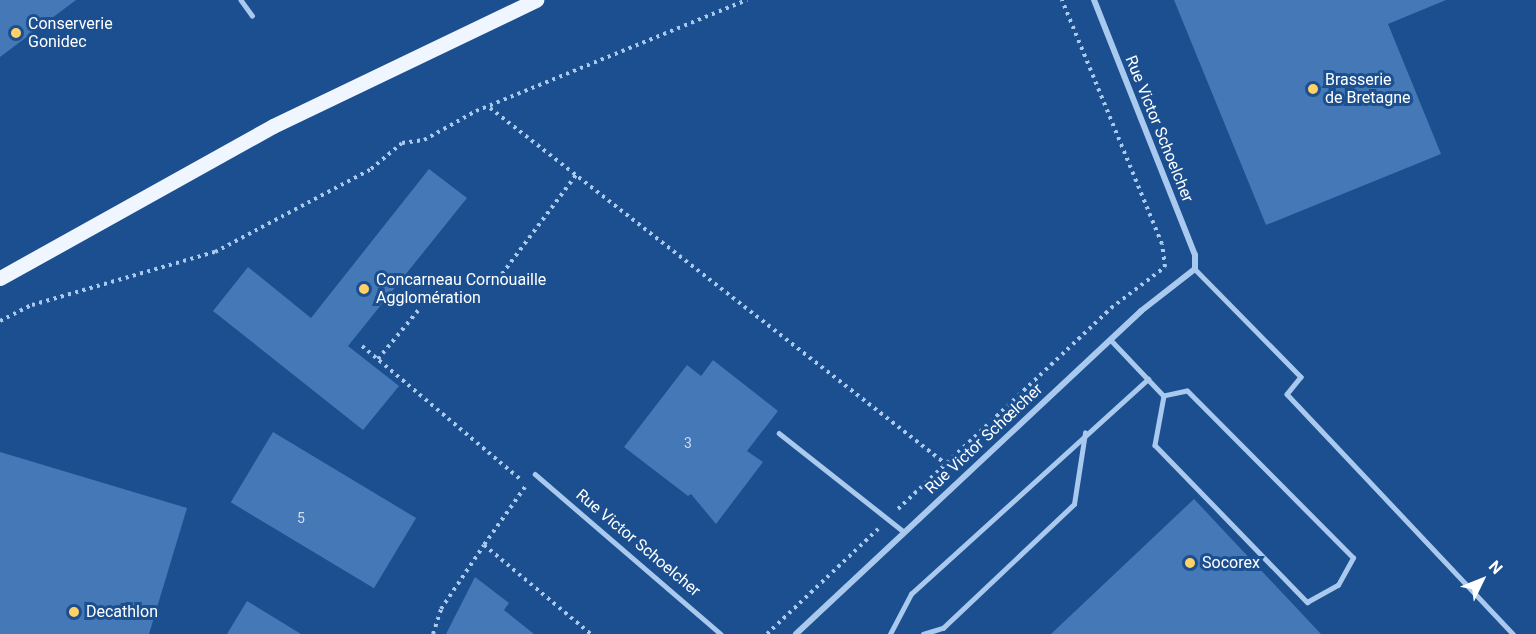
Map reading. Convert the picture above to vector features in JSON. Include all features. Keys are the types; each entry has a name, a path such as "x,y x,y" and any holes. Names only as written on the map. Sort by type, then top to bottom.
{"main road":[{"path":"0,278 273,126 536,0"}],"street":[{"name":"Rue Victor Schoelcher","path":"1094,0 1195,255 1195,269"},
{"name":"Rue Victor Schœlcher","path":"796,634 903,531 1111,340 1195,269"}],"lane":[{"path":"242,0 252,15"},
{"path":"1195,269 1301,377 1287,394 1513,634"},
{"path":"1111,340 1164,396"},
{"path":"890,634 911,594 1085,433 1148,379"},
{"path":"1187,391 1353,558 1338,585 1307,602 1155,445 1164,396 1187,391"},
{"path":"778,433 903,531"},
{"path":"923,634 943,628 1074,504 1085,433"},
{"name":"Rue Victor Schoelcher","path":"535,474 721,634"}],"path":[{"path":"0,321 32,305 215,252 371,169 402,143 424,140 490,107 747,0"},
{"path":"768,634 1111,308 1165,267 1162,244 1062,0"},
{"path":"490,107 946,464"},
{"path":"502,274 576,175"},
{"path":"378,359 421,307"},
{"path":"362,346 527,484"},
{"path":"433,634 441,609 535,474"},
{"path":"484,545 591,634"}],"building":[{"name":"Conserverie Gonidec","path":"0,0 76,0 0,57"},
{"name":"Brasserie de Bretagne","path":"1174,0 1446,0 1388,24 1441,154 1266,225"},
{"name":"Concarneau Cornouaille Agglomération","path":"429,169 467,198 348,346 399,386 363,430 213,311 248,267 311,318"},
{"path":"713,360 778,411 747,451 763,462 716,524 691,494 688,496 624,447 687,365 701,376"},
{"path":"273,432 416,518 374,588 231,502"},
{"path":"0,452 187,508 149,634 0,634"},
{"name":"Socorex","path":"1194,499 1321,634 1051,634"},
{"path":"475,577 509,603 504,610 534,634 446,634"},
{"path":"247,601 301,634 227,634"}],"place":[{"name":"Conserverie Gonidec","path":"16,33"},
{"name":"Brasserie de Bretagne","path":"1313,89"},
{"name":"Concarneau Cornouaille Agglomération","path":"364,289"},
{"name":"Socorex","path":"1190,563"},
{"name":"Decathlon","path":"74,612"}]}
